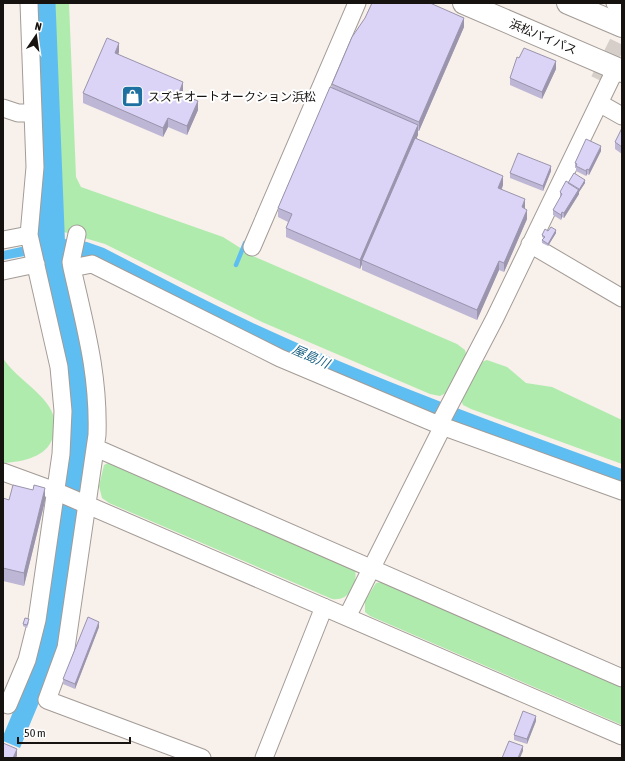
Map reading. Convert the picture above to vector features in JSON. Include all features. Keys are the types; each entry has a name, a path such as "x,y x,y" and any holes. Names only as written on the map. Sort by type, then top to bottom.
{"highway":[{"name":"浜松バイパス","path":"464,3 612,73"},
{"path":"568,3 622,26"}],"street":[{"path":"8,705 27,660 32,640 58,492 63,432 62,389 59,367 30,238 35,167 29,3"},
{"path":"252,247 266,228 357,3"},
{"path":"616,3 622,6"},
{"path":"347,617 451,402 495,318 612,73"},
{"path":"581,140 572,136 612,73"},
{"path":"599,103 622,116"},
{"path":"3,108 18,113 33,113"},
{"path":"77,235 72,264 93,361 98,410 96,448 85,504 66,648 48,700 202,758"},
{"path":"3,240 30,238"},
{"path":"530,244 622,298"},
{"path":"3,271 35,262"},
{"path":"72,264 92,264 280,358 441,424 622,491"},
{"path":"96,448 622,678"},
{"path":"3,472 58,492 622,736"},
{"path":"264,758 324,607"}],"green space":[{"path":"49,3 69,3 76,177 81,187 223,237 253,256 457,344 465,350 467,358 448,392 440,396 430,394 262,322 105,244 64,232 58,220"},
{"path":"3,358 10,368 48,405 54,416 55,428 51,442 43,452 17,462 3,463"},
{"path":"487,360 507,367 526,383 552,387 622,420 622,464 463,405 460,397 479,363"},
{"path":"110,462 355,569 356,575 354,586 348,595 343,598 332,599 109,503 102,498 99,486 104,465"},
{"path":"382,582 622,684 622,725 370,616 365,612 365,601 376,583"}],"water":[{"name":"屋島川","path":"69,239 87,242 104,248 240,317 327,356 411,390 622,469 622,483 442,418 281,351 67,256 87,362 91,434 64,624 53,669 20,748 3,741 3,736 34,662 71,411 67,366 30,255 3,260 3,251 52,240"}],"building":[{"path":"372,3 430,3 464,18 419,122 332,84 352,37 365,18"},
{"name":"スズキオートオークション浜松","path":"107,38 119,43 115,53 183,82 179,93 198,101 187,126 168,118 163,128 83,93"},
{"path":"524,48 556,61 542,92 510,78 517,57 519,58"},
{"path":"330,87 418,125 360,260 286,228 292,214 278,208"},
{"path":"622,128 622,147 615,142"},
{"path":"415,138 503,176 498,188 525,199 522,207 527,210 504,263 499,261 477,310 362,260"},
{"path":"586,139 601,146 589,170 587,169 586,171 576,166 577,164 575,163"},
{"path":"518,153 551,166 543,186 510,173"},
{"path":"574,173 585,180 579,190 568,183"},
{"path":"566,181 579,189 564,213 562,212 561,215 553,210 562,194 560,192"},
{"path":"551,227 556,230 548,244 542,240 545,237 542,235 545,229 548,231"},
{"path":"13,485 33,490 34,485 45,488 24,573 3,568 3,498 9,500"},
{"path":"88,617 99,622 75,684 63,679"},
{"path":"25,618 29,619 27,625 23,624"},
{"path":"523,711 536,716 527,739 514,735"},
{"path":"509,741 523,746 518,758 502,758"},
{"path":"3,743 17,749 13,758 3,758"}],"waterway":[{"path":"42,3 52,255 57,276"},
{"path":"236,265 245,243"}],"tunnel":[{"path":"599,80 622,34"}],"place":[{"name":"スズキオートオークション浜松","path":"133,97"}]}
